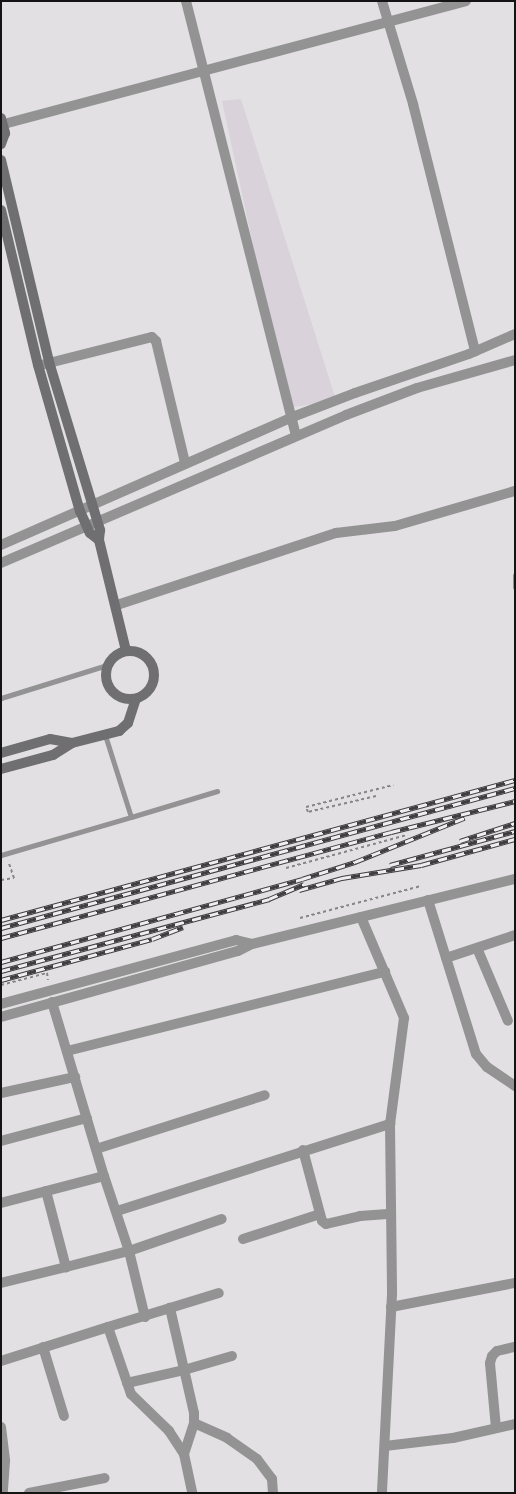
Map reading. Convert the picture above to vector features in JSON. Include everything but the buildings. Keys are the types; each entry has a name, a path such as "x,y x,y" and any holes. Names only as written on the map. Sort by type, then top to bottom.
{"street":[{"path":"186,1 205,71 290,418 296,435"},
{"path":"382,1 433,179 472,353 473,370"},
{"path":"1,144 3,121 205,71 466,1"},
{"path":"1,160 49,362 98,521 99,540 117,605 126,651"},
{"path":"1,210 38,366 80,511 86,526 99,540"},
{"path":"1,545 290,418 355,393 472,353 515,334"},
{"path":"38,366 152,337 156,341 186,463"},
{"path":"1,563 296,435 417,388 473,370 515,360"},
{"path":"117,605 271,557 336,533 395,526 515,491"},
{"path":"126,651 142,654 148,659 153,670 153,682 150,690 136,699 120,698 108,688 105,672 107,665 112,658 126,651"},
{"path":"1,769 53,755 72,743 119,731 128,723 136,699"},
{"path":"1,753 50,739 72,743"},
{"path":"1,1017 238,952 252,944 515,879"},
{"path":"428,900 476,1054 487,1066 515,1086"},
{"path":"361,917 404,1018 390,1124 391,1307 382,1493"},
{"path":"446,958 515,935"},
{"path":"1,1004 236,940 252,944"},
{"path":"477,948 508,1021"},
{"path":"66,1051 385,972"},
{"path":"52,1002 104,1176 129,1251 145,1317"},
{"path":"1,1093 75,1077"},
{"path":"96,1149 265,1096"},
{"path":"1,1141 87,1118"},
{"path":"116,1211 303,1150 390,1124"},
{"path":"303,1150 320,1214 326,1224 360,1216 391,1214"},
{"path":"1,1202 104,1176"},
{"path":"46,1191 66,1267"},
{"path":"243,1239 320,1214"},
{"path":"1,1283 129,1251 222,1219"},
{"path":"391,1307 515,1282"},
{"path":"1,1361 219,1293"},
{"path":"170,1308 194,1423 184,1454"},
{"path":"108,1327 131,1394 169,1431 184,1454 192,1493"},
{"path":"43,1347 64,1416"},
{"path":"496,1428 490,1363 492,1356 497,1351 515,1347"},
{"path":"127,1383 184,1370 232,1356"},
{"path":"194,1423 221,1434 257,1459 272,1480 273,1493"},
{"path":"384,1446 453,1438 515,1424"},
{"path":"1,1427 5,1461 3,1493"},
{"path":"29,1493 105,1478"}],"lane":[{"path":"515,575 515,587"},
{"path":"1,698 107,665"},
{"path":"105,735 132,817"},
{"path":"3,855 217,791"}],"path":[{"path":"376,796 308,812 306,807 393,785"},
{"path":"286,868 407,835"},
{"path":"1,880 14,878 3,855"},
{"path":"300,918 421,886"},
{"path":"1,985 47,973"}],"shaded area":[{"path":"241,99 336,400 288,408 222,101"}],"railway":[{"path":"1,920 515,780"},
{"path":"1,928 515,788"},
{"path":"1,938 391,832 515,801"},
{"path":"1,962 302,879 355,862 464,818"},
{"path":"460,841 515,823"},
{"path":"390,865 515,831"},
{"path":"299,890 342,878 421,865 515,839"},
{"path":"1,971 269,899 304,884"},
{"path":"1,980 152,939 183,927"}]}
